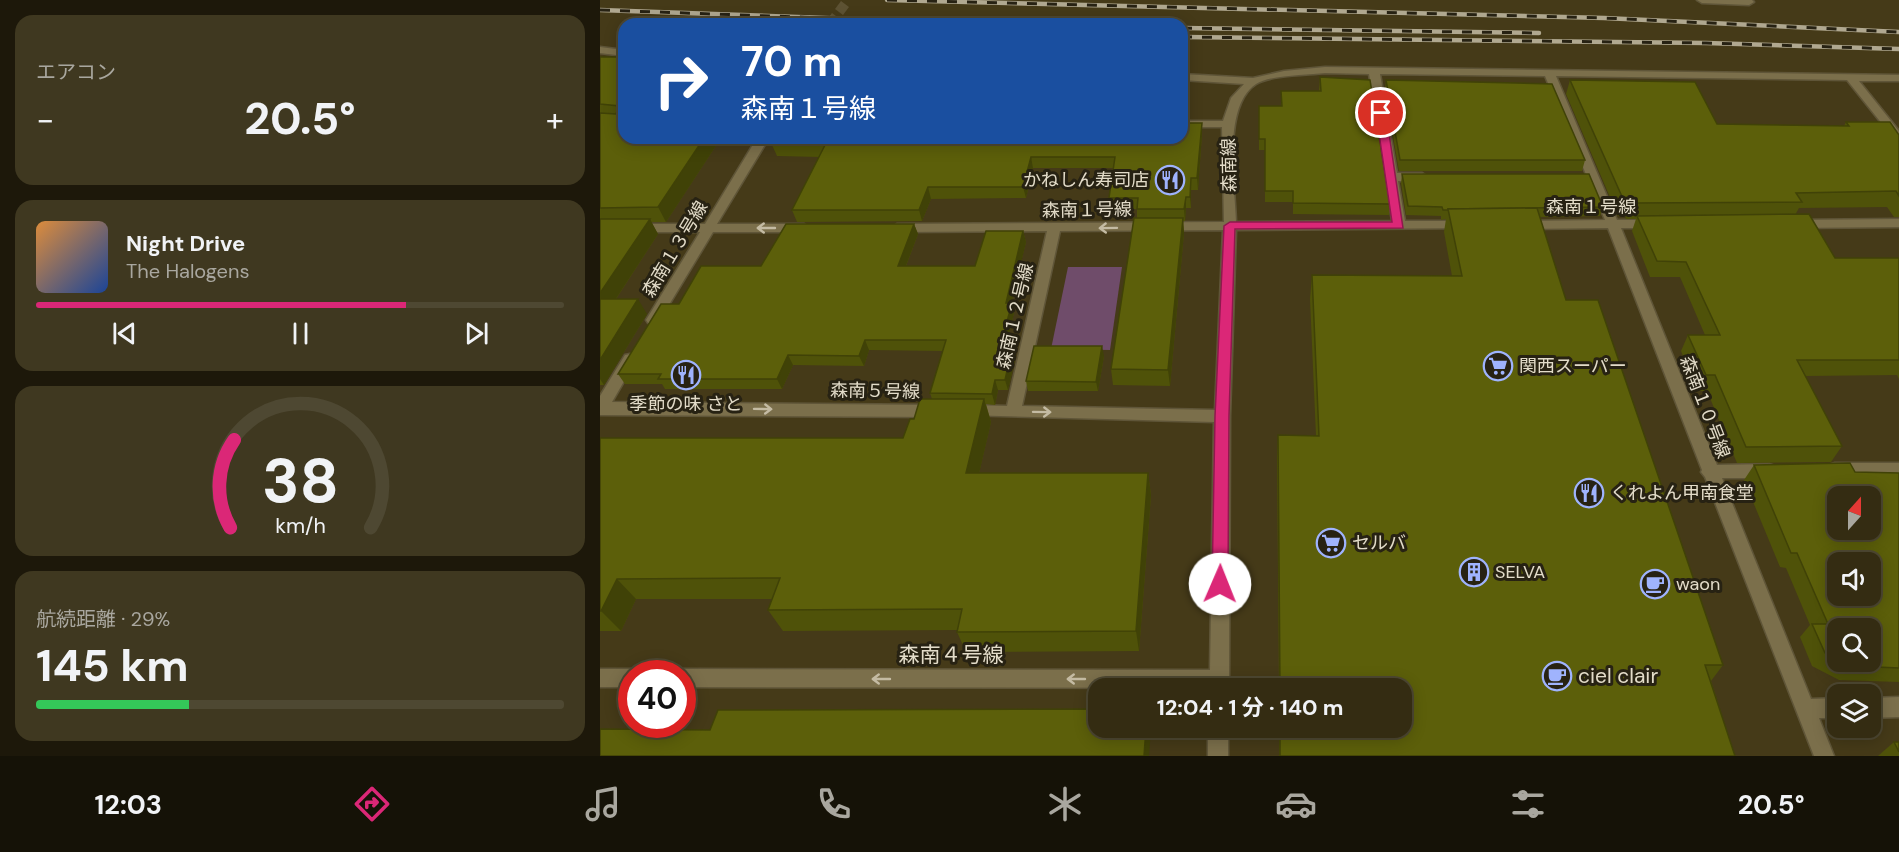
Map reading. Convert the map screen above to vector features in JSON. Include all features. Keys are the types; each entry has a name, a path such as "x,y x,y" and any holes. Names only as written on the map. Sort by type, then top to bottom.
{"street":[{"path":"1702,0 1749,1"},
{"path":"600,50 618,52"},
{"path":"1188,77 1253,81 1284,74 1325,70 1899,78"},
{"path":"1374,71 1399,225"},
{"name":"森南１０号線","path":"1549,73 1587,177 1613,225 1709,472 1824,756"},
{"path":"1850,77 1899,138"},
{"name":"森南線","path":"1219,678 1222,416 1230,226 1228,124 1236,98 1253,81"},
{"path":"1188,124 1228,124"},
{"name":"森南１３号線","path":"649,328 759,144"},
{"path":"1391,177 1439,177"},
{"path":"1780,224 1899,223"},
{"name":"森南１号線","path":"1506,225 1672,224"},
{"name":"森南１号線","path":"887,228 1482,225"},
{"path":"600,228 816,228"},
{"name":"森南１２号線","path":"1013,412 1054,228"},
{"path":"600,408 637,348"},
{"name":"森南５号線","path":"600,408 1222,416"},
{"path":"1816,470 1899,469"},
{"path":"1709,472 1780,471"},
{"path":"600,678 618,678"},
{"name":"森南４号線","path":"696,678 1088,683"},
{"path":"1881,708 1899,707"},
{"path":"1805,709 1827,708"},
{"path":"1218,738 1218,756"}],"shaded area":[{"path":"1068,267 1122,267 1110,350 1051,349"}],"building":[{"path":"600,57 618,57 618,106 600,104"},
{"path":"1320,77 1370,80 1390,204 1293,203 1293,191 1265,191 1265,139 1259,139 1259,106 1282,106 1281,91 1321,91"},
{"path":"1386,80 1552,84 1585,160 1400,160"},
{"path":"1570,80 1695,82 1717,124 1849,126 1846,122 1890,122 1899,135 1899,196 1896,191 1796,193 1802,202 1632,203 1624,201"},
{"path":"618,109 618,144 700,144 658,207 600,208 600,113 616,114"},
{"path":"1188,123 1202,123 1197,178 1191,178 1190,197 1186,197 1184,209 1137,209 1138,198 1109,198 1115,157 1031,157 1023,187 928,187 919,210 792,210 825,145 772,145 1188,144"},
{"path":"1402,174 1589,174 1603,207 1443,210 1442,207 1408,206"},
{"name":"SELVA","path":"1537,208 1566,300 1598,300 1723,665 1705,665 1735,756 1280,756 1280,738 1412,738 1412,678 1280,678 1278,435 1319,436 1312,275 1462,276 1448,209"},
{"path":"1809,214 1835,258 1899,258 1899,360 1797,360 1842,446 1746,447 1715,375 1706,375 1688,335 1720,335 1686,262 1657,261 1637,216"},
{"path":"1134,218 1183,218 1168,370 1111,369"},
{"path":"600,219 650,219 600,293"},
{"path":"786,224 914,224 898,266 975,266 986,231 1023,231 1006,303 1012,303 1001,344 1013,344 1005,380 995,380 992,394 930,393 946,340 865,340 859,356 788,355 777,379 658,379 661,374 618,374 661,304 679,304 701,266 761,266"},
{"path":"600,299 638,299 600,360"},
{"path":"1034,346 1102,346 1096,382 1026,381"},
{"path":"920,399 984,399 966,473 1148,473 1136,631 957,632 962,609 768,610 780,578 617,579 600,611 600,438 903,438 910,419 914,419"},
{"path":"1850,463 1855,472 1899,473 1899,668 1881,667 1881,618 1827,618 1827,622 1797,553 1791,553 1754,465"},
{"path":"1812,624 1827,624 1827,654 1825,653"},
{"path":"1088,709 1088,738 1145,738 1144,756 600,756 600,729 618,729 618,738 696,738 696,730 710,730 718,710"},
{"path":"1894,742 1899,742 1899,752"}],"tunnel":[{"path":"834,18 848,0"}],"railway":[{"path":"887,0 1604,18 1899,32"},
{"path":"600,10 826,18"},
{"path":"1188,28 1539,33"},
{"path":"1188,37 1706,43 1899,49"}],"place":[{"name":"かねしん寿司店","path":"1170,180"},
{"name":"関西スーパー","path":"1498,366"},
{"name":"季節の味 さと","path":"686,375"},
{"name":"くれよん甲南食堂","path":"1589,493"},
{"name":"セルバ","path":"1331,543"},
{"name":"SELVA","path":"1474,572"},
{"name":"waon","path":"1655,584"},
{"name":"ciel clair","path":"1557,676"}],"route":[{"path":"1220,584 1222,416 1230,226 1399,225 1381,113"}]}
